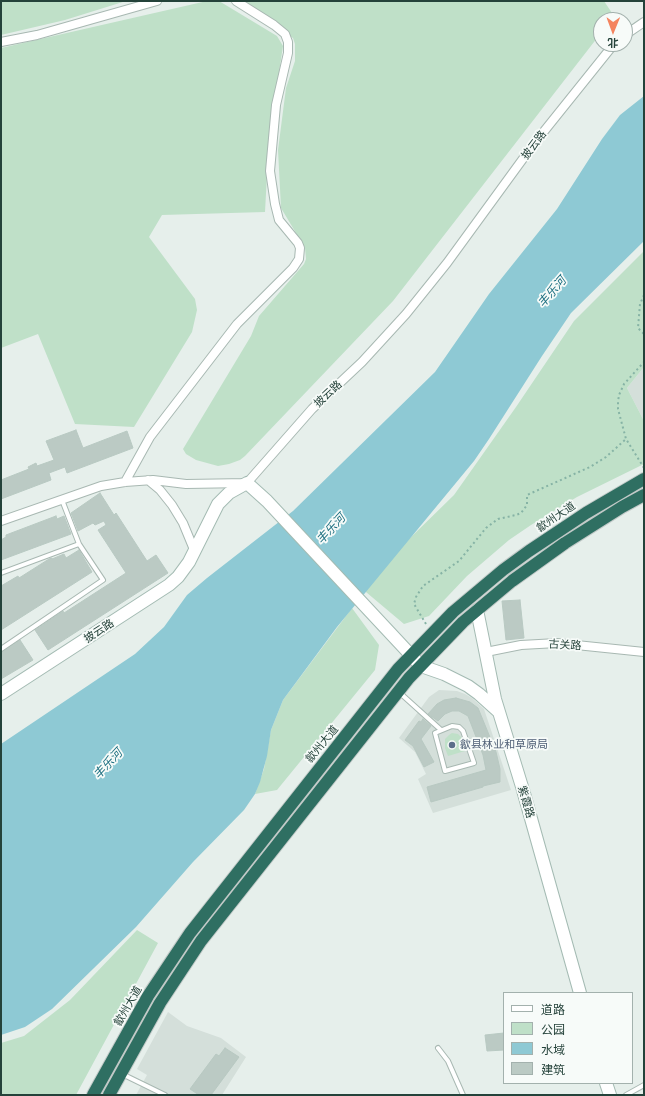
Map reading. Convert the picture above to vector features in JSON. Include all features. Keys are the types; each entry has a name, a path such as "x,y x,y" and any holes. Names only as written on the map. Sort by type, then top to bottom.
{"highway":[{"name":"歙州大道","path":"93,1095 148,996 190,933 398,669 453,612 529,551 586,513 644,479"},
{"path":"109,1095 160,1003 197,947 398,692 421,666 463,622 512,581 565,543 644,495"}],"street":[{"path":"1,42 44,33 158,1"},
{"path":"125,482 150,437 237,324 293,268 299,259 300,248 298,243 279,220 270,171 276,105 288,53 288,42 283,32 236,1"},
{"path":"633,30 644,22"},
{"name":"披云路","path":"1,694 160,592 178,577 195,552 218,504 229,493 247,483 312,409 366,358 419,299 533,145 608,52"},
{"path":"148,480 160,490 172,504 183,523 195,552"},
{"path":"1,522 101,486 125,482 148,480 170,481 186,484 247,483 267,501 421,666 444,674 468,686 499,712"},
{"name":"紫霞路","path":"477,610 499,712 523,790 580,992"},
{"name":"古关路","path":"486,652 521,645 557,643 644,652"},
{"path":"606,1084 610,1095"}],"lane":[{"path":"1,649 103,580 79,544 62,500"},
{"path":"1,573 79,544"},
{"path":"398,692 441,730"},
{"path":"452,726 462,728 474,763 445,772 435,733 441,730 452,726"},
{"path":"438,1048 448,1060 463,1095"},
{"path":"121,1073 165,1095"},
{"path":"626,1095 644,1085"}],"path":[{"path":"644,295 640,304 638,328 644,334"},
{"path":"644,362 624,384 619,395 618,409 626,439 644,468"},
{"path":"432,634 414,604 416,597 423,586 459,561 486,528 498,519 521,513 526,505 527,495 590,467 606,457 626,439"}],"shaded area":[{"path":"644,367 644,421 627,388"},
{"name":"歙县林业和草原局","path":"439,690 457,691 465,694 484,709 511,790 433,813 418,779 426,774 415,752 399,738 429,697"},
{"path":"168,1012 187,1026 221,1038 246,1057 222,1095 136,1095 147,1075 137,1069"}],"green space":[{"path":"1,1 126,1 65,20 1,35"},
{"path":"207,1 219,1 277,36 283,46 269,138 265,212 162,215 149,237 195,299 197,310 192,332 134,427 75,424 38,334 1,348 1,48"},
{"path":"236,1 604,1 611,12 593,12 593,43 393,301 245,456 240,460 218,466 196,460 186,454 183,449 251,336 259,316 304,264 306,259 305,248 281,208 278,150 286,88 295,61 295,44 293,38"},
{"path":"644,251 644,367 627,388 644,421 644,464 577,497 531,525 509,540 467,576 429,616 404,624 360,587 454,495 574,321"},
{"path":"352,608 379,645 375,670 277,790 255,794 264,769 271,730 283,700"},
{"path":"452,733 458,734 461,737 465,751 448,756 445,748 445,739"},
{"path":"137,930 158,943 76,1095 1,1095 1,1043 24,1036 70,1000"}],"water":[{"name":"丰乐河","path":"644,96 644,241 571,313 474,461 337,627 283,700 271,730 267,756 260,782 255,794 244,810 193,862 136,927 52,1009 25,1027 1,1035 1,744 135,654 164,627 187,595 293,511 435,372 489,294 557,209 602,139 620,115"}],"building":[{"path":"76,430 83,448 127,431 133,448 67,473 65,467 49,473 51,480 1,499 1,480 29,469 28,467 36,463 37,466 54,460 46,441"},
{"path":"100,493 114,515 116,513 147,561 156,555 168,573 48,650 35,630 63,611 64,613 126,573 98,530 106,525 104,521 95,525 93,523 78,531 71,513"},
{"path":"56,516 57,519 64,516 71,534 1,560 1,540 6,537 6,535"},
{"path":"79,550 92,572 1,630 1,586 18,576 19,578 49,559 64,554 66,558"},
{"path":"520,600 524,638 506,640 502,601"},
{"path":"20,640 33,660 1,679 1,652"},
{"path":"456,698 470,702 478,708 496,752 500,769 500,782 431,802 427,787 486,770 483,755 468,716 459,711 452,711 445,714 438,721 428,714 437,704 444,700"},
{"path":"423,719 431,726 421,739 434,762 424,767 413,746 405,740 419,721 421,722"},
{"path":"503,1033 503,1050 487,1051 485,1035"},
{"path":"225,1048 239,1057 211,1095 199,1095 190,1089 216,1054 219,1056"}],"place":[{"name":"歙县林业和草原局","path":"452,745"}]}
